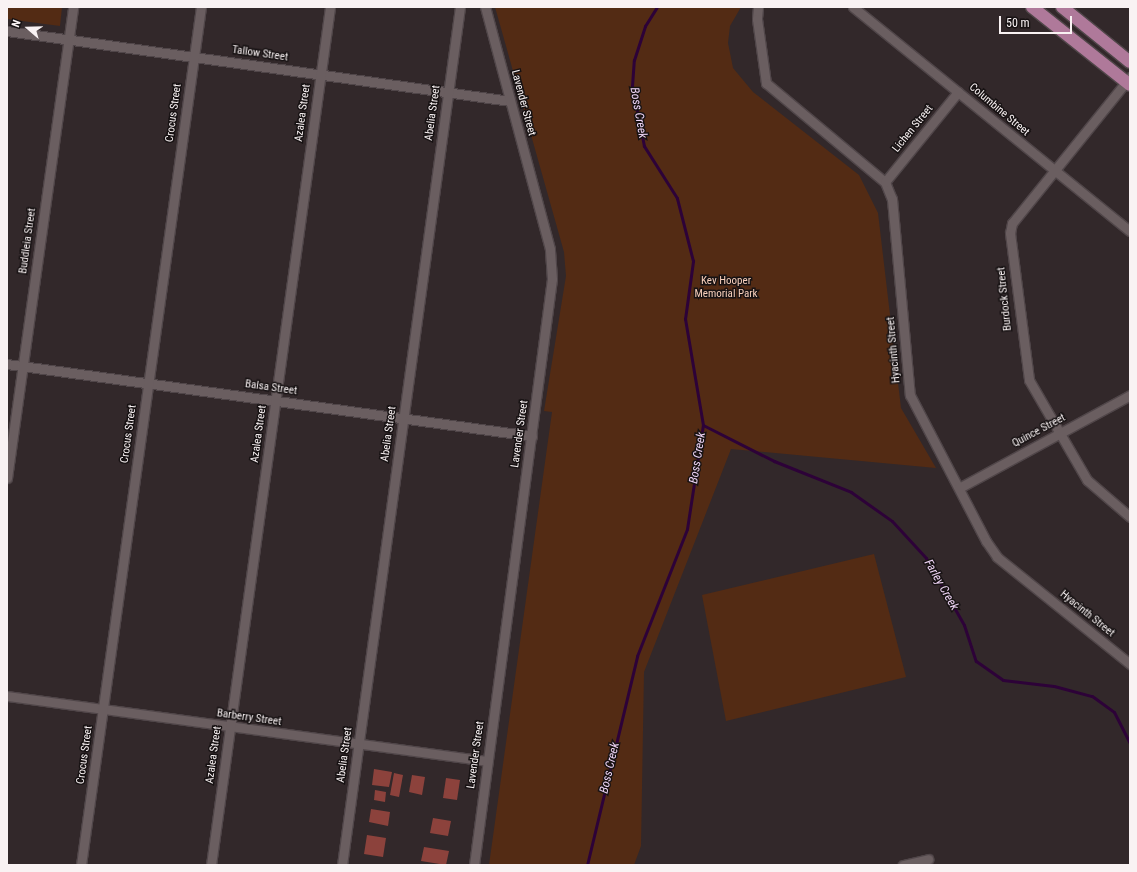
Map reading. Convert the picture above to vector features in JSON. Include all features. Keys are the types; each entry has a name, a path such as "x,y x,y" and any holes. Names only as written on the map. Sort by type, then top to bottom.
{"main road":[{"path":"1032,7 1129,82"},
{"path":"1062,7 1130,62"}],"street":[{"name":"Buddleia Street","path":"7,478 24,366 72,7"},
{"name":"Crocus Street","path":"81,865 201,7"},
{"name":"Azalea Street","path":"211,865 330,7"},
{"name":"Abelia Street","path":"342,865 460,7"},
{"name":"Lavender Street","path":"474,865 552,279 550,249 486,9 476,7"},
{"name":"Hyacinth Street","path":"758,7 757,19 766,83 885,182 892,199 910,395 997,557 1130,664"},
{"name":"Columbine Street","path":"852,7 1054,171 1130,230"},
{"name":"Tallow Street","path":"7,31 510,101"},
{"name":"Burdock Street","path":"1129,82 1012,223 1010,233 1029,380 1087,480 1130,517"},
{"name":"Lichen Street","path":"885,182 958,92"},
{"name":"Balsa Street","path":"7,364 532,436"},
{"name":"Quince Street","path":"959,488 1130,395"},
{"name":"Barberry Street","path":"7,696 359,745 488,761"},
{"path":"903,865 928,859"}],"green space":[{"path":"7,7 62,7 60,26 7,19"},
{"name":"Kev Hooper Memorial Park","path":"495,7 741,7 730,26 728,43 733,68 753,92 859,175 878,213 901,408 936,468 731,449 644,672 641,846 634,865 489,865 552,412 544,411 566,276 564,252"},
{"path":"874,554 906,677 726,721 702,595"}],"building":[{"path":"374,769 392,772 389,787 372,785"},
{"path":"394,773 403,775 399,797 390,795"},
{"path":"412,775 425,777 422,795 409,792"},
{"path":"446,778 460,780 457,800 443,798"},
{"path":"375,790 386,792 385,802 374,800"},
{"path":"371,809 390,812 388,826 369,822"},
{"path":"433,818 451,821 448,836 430,833"},
{"path":"367,835 386,838 383,857 364,854"},
{"path":"424,847 449,851 446,865 421,861"}],"waterway":[{"name":"Boss Creek","path":"587,865 637,656 687,529 703,425 685,319 693,261 677,198 644,146 632,86 634,60 645,26 657,7"},
{"name":"Farley Creek","path":"703,425 774,461 851,492 892,521 926,558 964,625 976,661 1003,680 1054,686 1092,696 1114,712 1130,744"}]}
